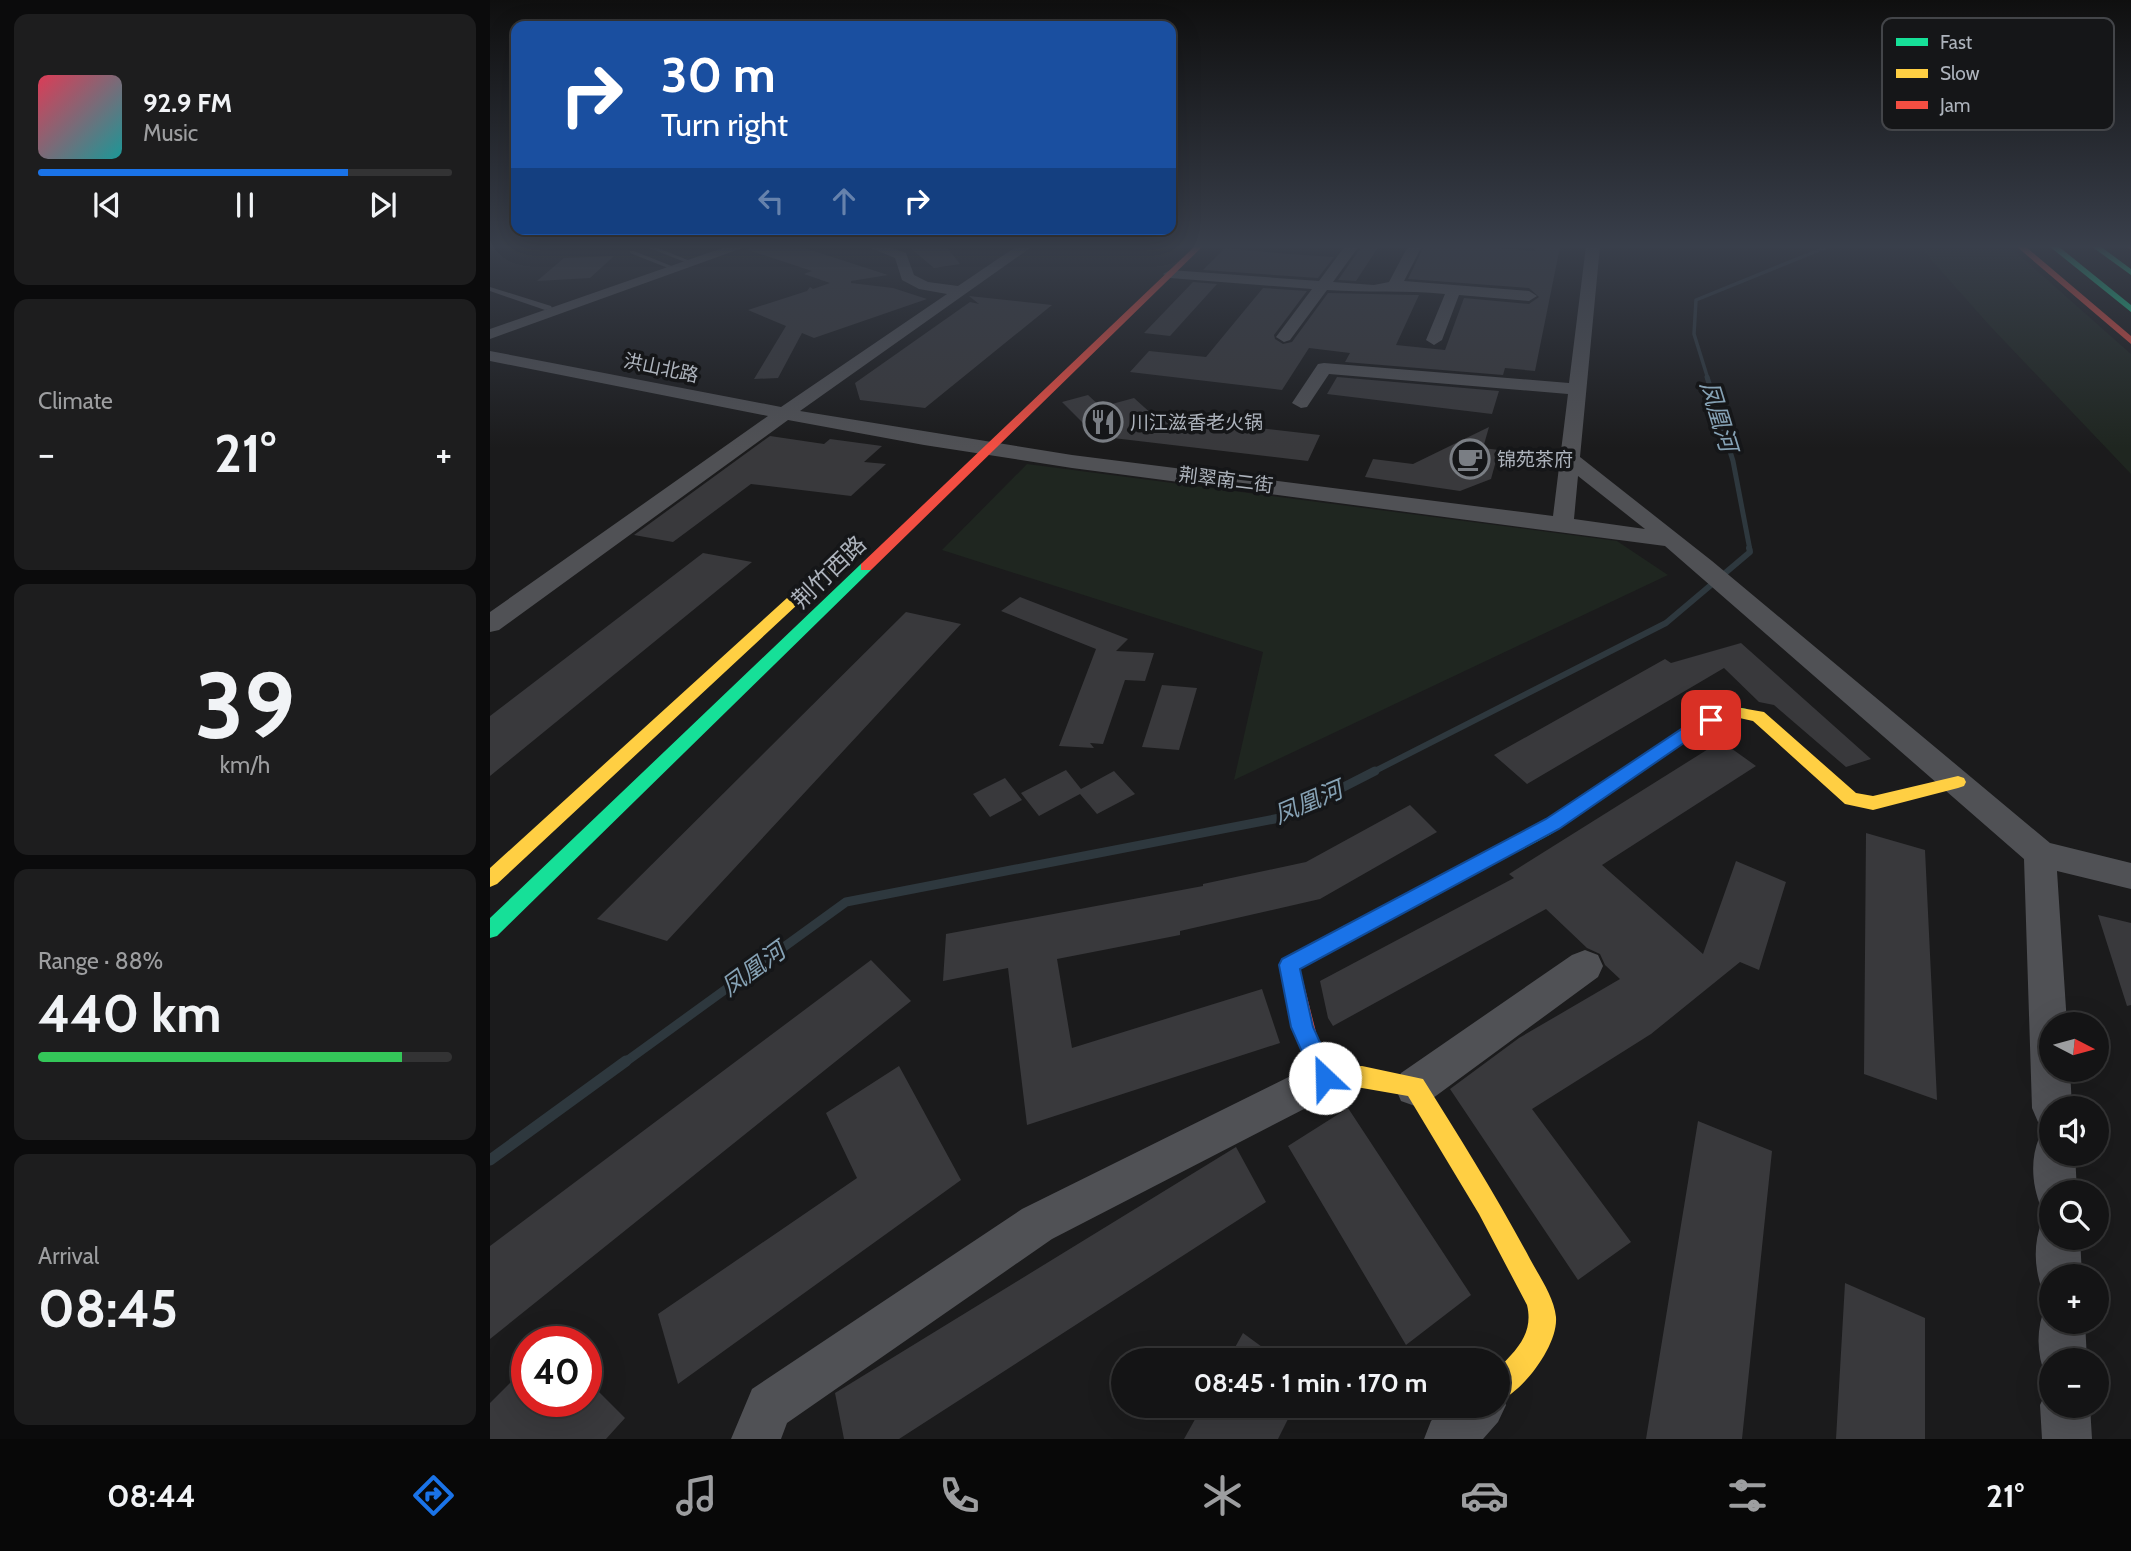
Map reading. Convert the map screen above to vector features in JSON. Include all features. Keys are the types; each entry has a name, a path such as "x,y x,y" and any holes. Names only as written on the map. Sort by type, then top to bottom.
{"main road":[{"name":"荆竹西路","path":"490,930 1130,313"},
{"path":"2099,313 2131,341"},
{"path":"957,450 982,427"},
{"name":"荆竹西路","path":"490,879 849,549"},
{"path":"1510,1375 1538,1345 1544,1315 1534,1290 1456,1150 1415,1087 1362,1077 1325,1078 1302,1027 1289,965 1553,824 1692,730 1731,711 1758,716 1851,799 1873,803 1958,782"}],"street":[{"path":"490,331 535,313"},
{"path":"490,331 543,313"},
{"path":"490,624 929,313"},
{"path":"1283,337 1302,313"},
{"path":"1434,340 1445,313"},
{"path":"1563,523 1585,313"},
{"name":"洪山北路","path":"490,356 782,415"},
{"path":"1301,403 1324,368 1576,389"},
{"name":"荆翠南二街","path":"782,415 957,450 989,450 1563,523 1671,540"},
{"path":"1569,458 1704,566 2040,854 2131,876"},
{"path":"2040,854 2051,1096"},
{"path":"1415,1087 1585,966"},
{"path":"756,1439 769,1406 1037,1224 1325,1078"},
{"path":"1449,1439 1469,1418"},
{"path":"2066,1418 2067,1439"}],"shaded area":[{"path":"1979,313 2085,313 2131,354 2131,474"},
{"path":"1027,464 1617,541 1668,575 1234,780 1263,652 942,550"}],"building":[{"path":"755,313 886,313 814,338 802,333 778,378 754,379 786,326"},
{"path":"954,313 1042,313 925,408 860,400 855,383"},
{"path":"1163,313 1191,313 1170,336 1144,333"},
{"path":"1242,313 1290,313 1274,335 1275,339 1283,344 1292,342 1313,313 1411,313 1396,345 1445,350 1458,313 1547,313 1535,371 1505,368 1503,375 1345,362 1350,353 1309,348 1282,390 1130,372 1149,351 1206,357"},
{"path":"1337,377 1499,391 1492,414 1327,394"},
{"path":"1088,395 1101,407 1134,398 1154,416 1320,435 1308,461 1096,436 1062,402"},
{"path":"1489,427 1483,448 1499,450 1491,479 1460,491 1365,477 1373,459 1413,464"},
{"path":"770,436 824,444 830,439 882,446 864,462 886,464 851,496 751,484 673,542 634,535"},
{"path":"703,553 752,562 490,776 490,716"},
{"path":"1020,597 1128,639 1116,651 1154,653 1145,681 1125,680 1103,744 1090,743 1094,748 1059,746 1096,649 1001,611"},
{"path":"906,612 961,624 667,941 597,919"},
{"path":"1741,643 1871,759 1846,767 1774,705 1759,702 1724,668 1527,784 1494,755 1665,659 1671,663"},
{"path":"1162,685 1197,688 1179,750 1142,747"},
{"path":"1721,741 1756,766 1602,865 1703,954 1736,861 1786,882 1759,970 1740,962 1651,1034 1532,1109 1631,1242 1578,1280 1450,1089 1519,1038 1620,979 1605,965 1600,954 1587,948 1546,909 1333,1026 1328,1018 1320,981 1514,878 1509,874"},
{"path":"1066,770 1081,789 1114,771 1135,794 1097,814 1080,794 1039,816 1021,793"},
{"path":"1005,778 1022,800 990,817 973,794"},
{"path":"1410,805 1437,832 1320,899 1180,931 1180,935 1057,959 1072,1048 1262,989 1280,1043 1027,1125 1008,968 943,981 946,934 1203,886 1306,862"},
{"path":"1866,833 1925,850 1937,1100 1864,1074"},
{"path":"2098,915 2131,923 2131,1005 2127,1006"},
{"path":"871,960 911,1001 490,1339 490,1246"},
{"path":"899,1066 961,1180 678,1384 658,1314 857,1178 826,1113"},
{"path":"1348,1108 1471,1295 1406,1345 1288,1146"},
{"path":"1698,1121 1772,1151 1742,1439 1646,1439"},
{"path":"1236,1147 1266,1202 899,1439 844,1439 835,1393"},
{"path":"1845,1283 1925,1318 1925,1439 1836,1439"},
{"path":"1243,1333 1264,1348 1235,1348"},
{"path":"511,1382 511,1417 602,1417 602,1395 625,1418 606,1439 490,1439 490,1403"},
{"path":"1196,1418 1288,1418 1278,1439 1184,1439"}],"waterway":[{"name":"凤凰河","path":"1695,313 1694,334 1708,379"},
{"name":"凤凰河","path":"1707,377 1733,461 1750,550"},
{"name":"凤凰河","path":"1371,773 1666,623 1750,552 1749,548"},
{"name":"凤凰河","path":"624,1063 846,902 1285,817 1375,771"},
{"name":"凤凰河","path":"490,1160 626,1061"}],"traffic: fast":[{"path":"490,930 866,567"},
{"path":"1482,862 1553,824 1692,730 1731,711 1741,713"}],"traffic: slow":[{"path":"490,879 836,561"},
{"path":"1741,713 1758,716 1851,799 1873,803 1958,782"},
{"path":"1306,1036 1325,1078 1362,1077 1415,1087 1488,1205 1539,1302 1543,1318 1538,1340 1528,1357 1510,1376"}],"traffic: jam":[{"path":"866,567 1129,313"},
{"path":"2098,313 2131,341"},
{"path":"1306,1036 1289,965 1482,862"}],"place":[{"name":"川江滋香老火锅","path":"1103,422"},
{"name":"锦苑茶府","path":"1470,459"}],"route":[{"path":"1325,1078 1302,1027 1289,965 1553,824 1711,720"}]}
